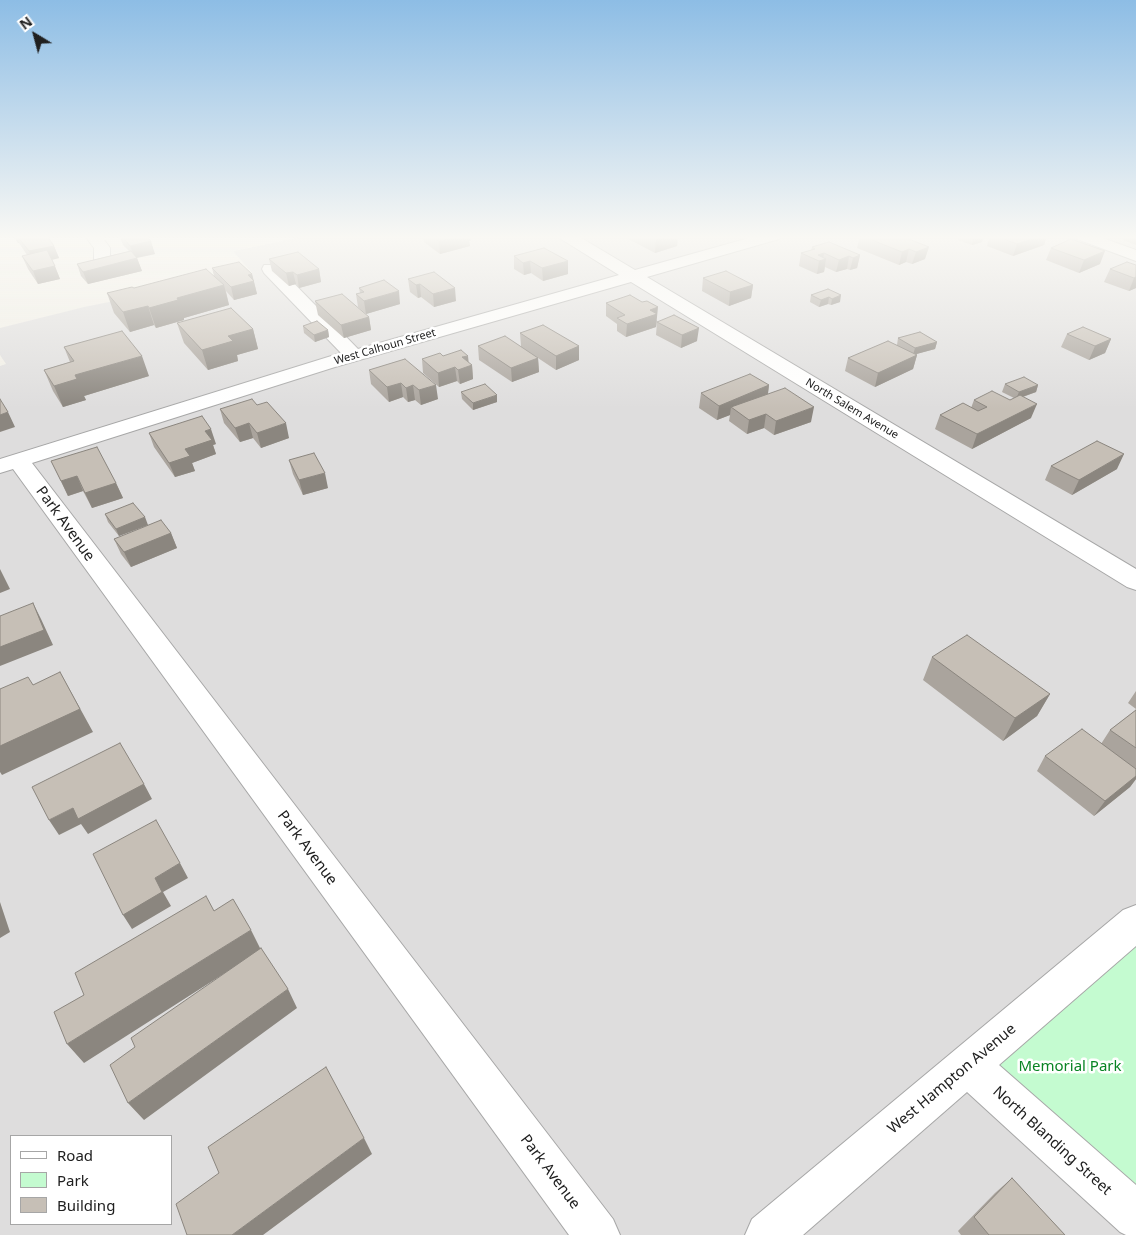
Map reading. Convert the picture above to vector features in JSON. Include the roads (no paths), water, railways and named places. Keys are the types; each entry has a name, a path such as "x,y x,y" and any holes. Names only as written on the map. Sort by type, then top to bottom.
{"street":[{"path":"294,294 354,356"},
{"name":"West Calhoun Street","path":"9,464 354,356 576,294"},
{"name":"North Salem Avenue","path":"662,294 1136,581"},
{"name":"Park Avenue","path":"9,464 597,1235"},
{"name":"West Hampton Avenue","path":"768,1235 1136,922"},
{"name":"North Blanding Street","path":"968,1065 1136,1216"}],"park label":[{"name":"Memorial Park","path":"1070,1067"}]}
